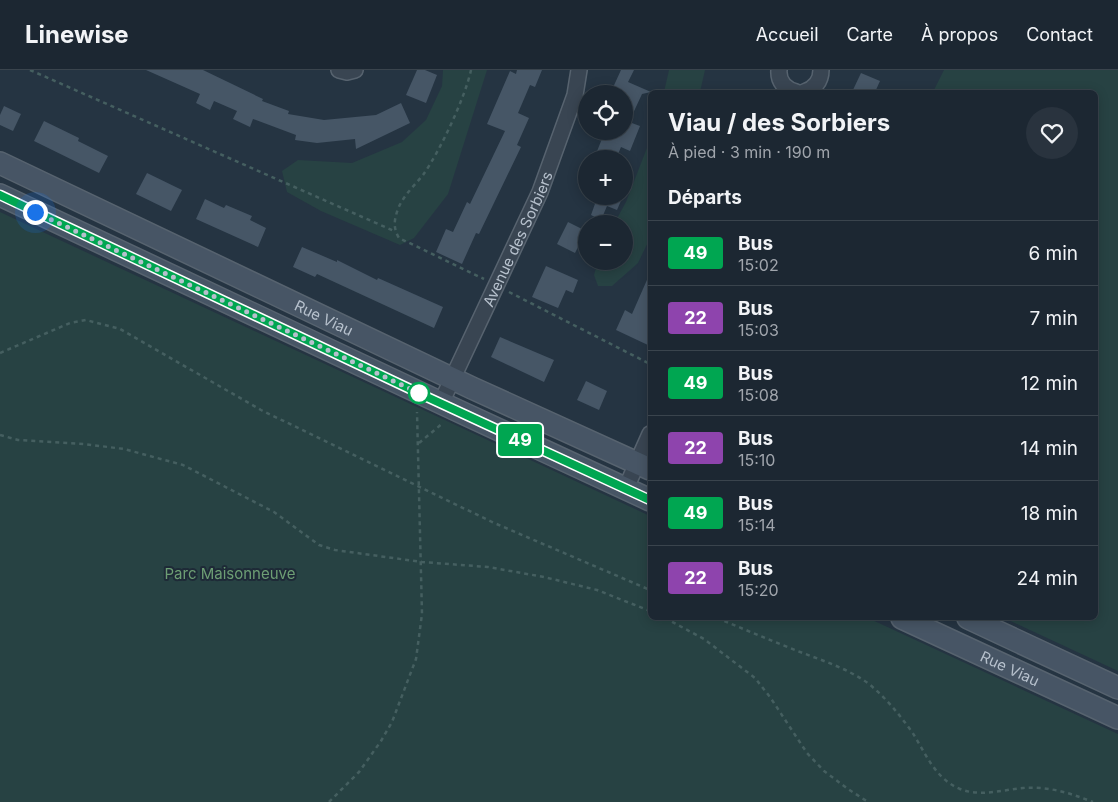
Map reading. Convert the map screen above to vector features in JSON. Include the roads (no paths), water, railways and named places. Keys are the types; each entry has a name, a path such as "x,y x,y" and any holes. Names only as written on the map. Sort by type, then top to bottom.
{"main road":[{"name":"Rue Viau","path":"0,163 643,466"},
{"name":"Rue Viau","path":"0,195 444,411 648,499"},
{"name":"Rue Viau","path":"906,620 1118,718"},
{"name":"Rue Viau","path":"972,620 1118,688"}],"street":[{"path":"339,70 347,72 355,70"},
{"name":"Avenue des Sorbiers","path":"444,411 453,378 540,192 575,95 579,70"},
{"path":"779,70 780,81 784,87 791,90"},
{"path":"808,90 816,86 821,70"},
{"path":"626,488 643,466 648,443"}],"park label":[{"name":"Parc Maisonneuve","path":"230,573"}]}
